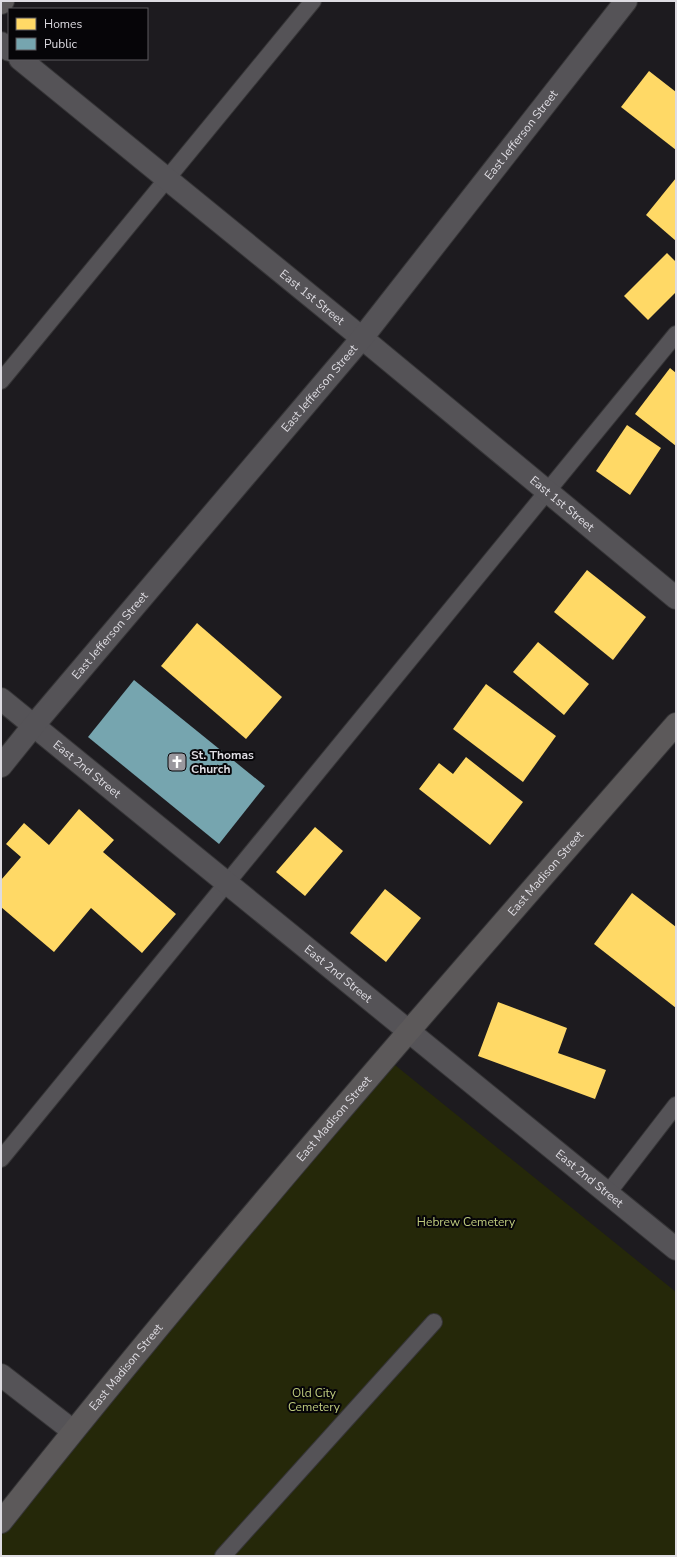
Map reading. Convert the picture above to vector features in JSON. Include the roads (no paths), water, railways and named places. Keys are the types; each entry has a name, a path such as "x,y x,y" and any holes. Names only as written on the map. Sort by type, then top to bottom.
{"main road":[{"name":"East Madison Street","path":"1,1522 73,1431 409,1030 676,724"}],"street":[{"name":"East Jefferson Street","path":"1,766 34,725 362,338 626,1"},
{"name":"East 1st Street","path":"21,60 362,338 676,598"},
{"name":"East 2nd Street","path":"1,699 676,1249"},
{"path":"1,1375 73,1431"}],"lane":[{"path":"1,381 166,178 313,1"},
{"path":"1,1159 676,334"},
{"path":"608,1193 676,1105"},
{"path":"223,1556 434,1322"}],"place":[{"name":"St. Thomas Church","path":"177,762"}],"park label":[{"name":"Hebrew Cemetery","path":"466,1222"},
{"name":"Old City Cemetery","path":"314,1400"}]}
